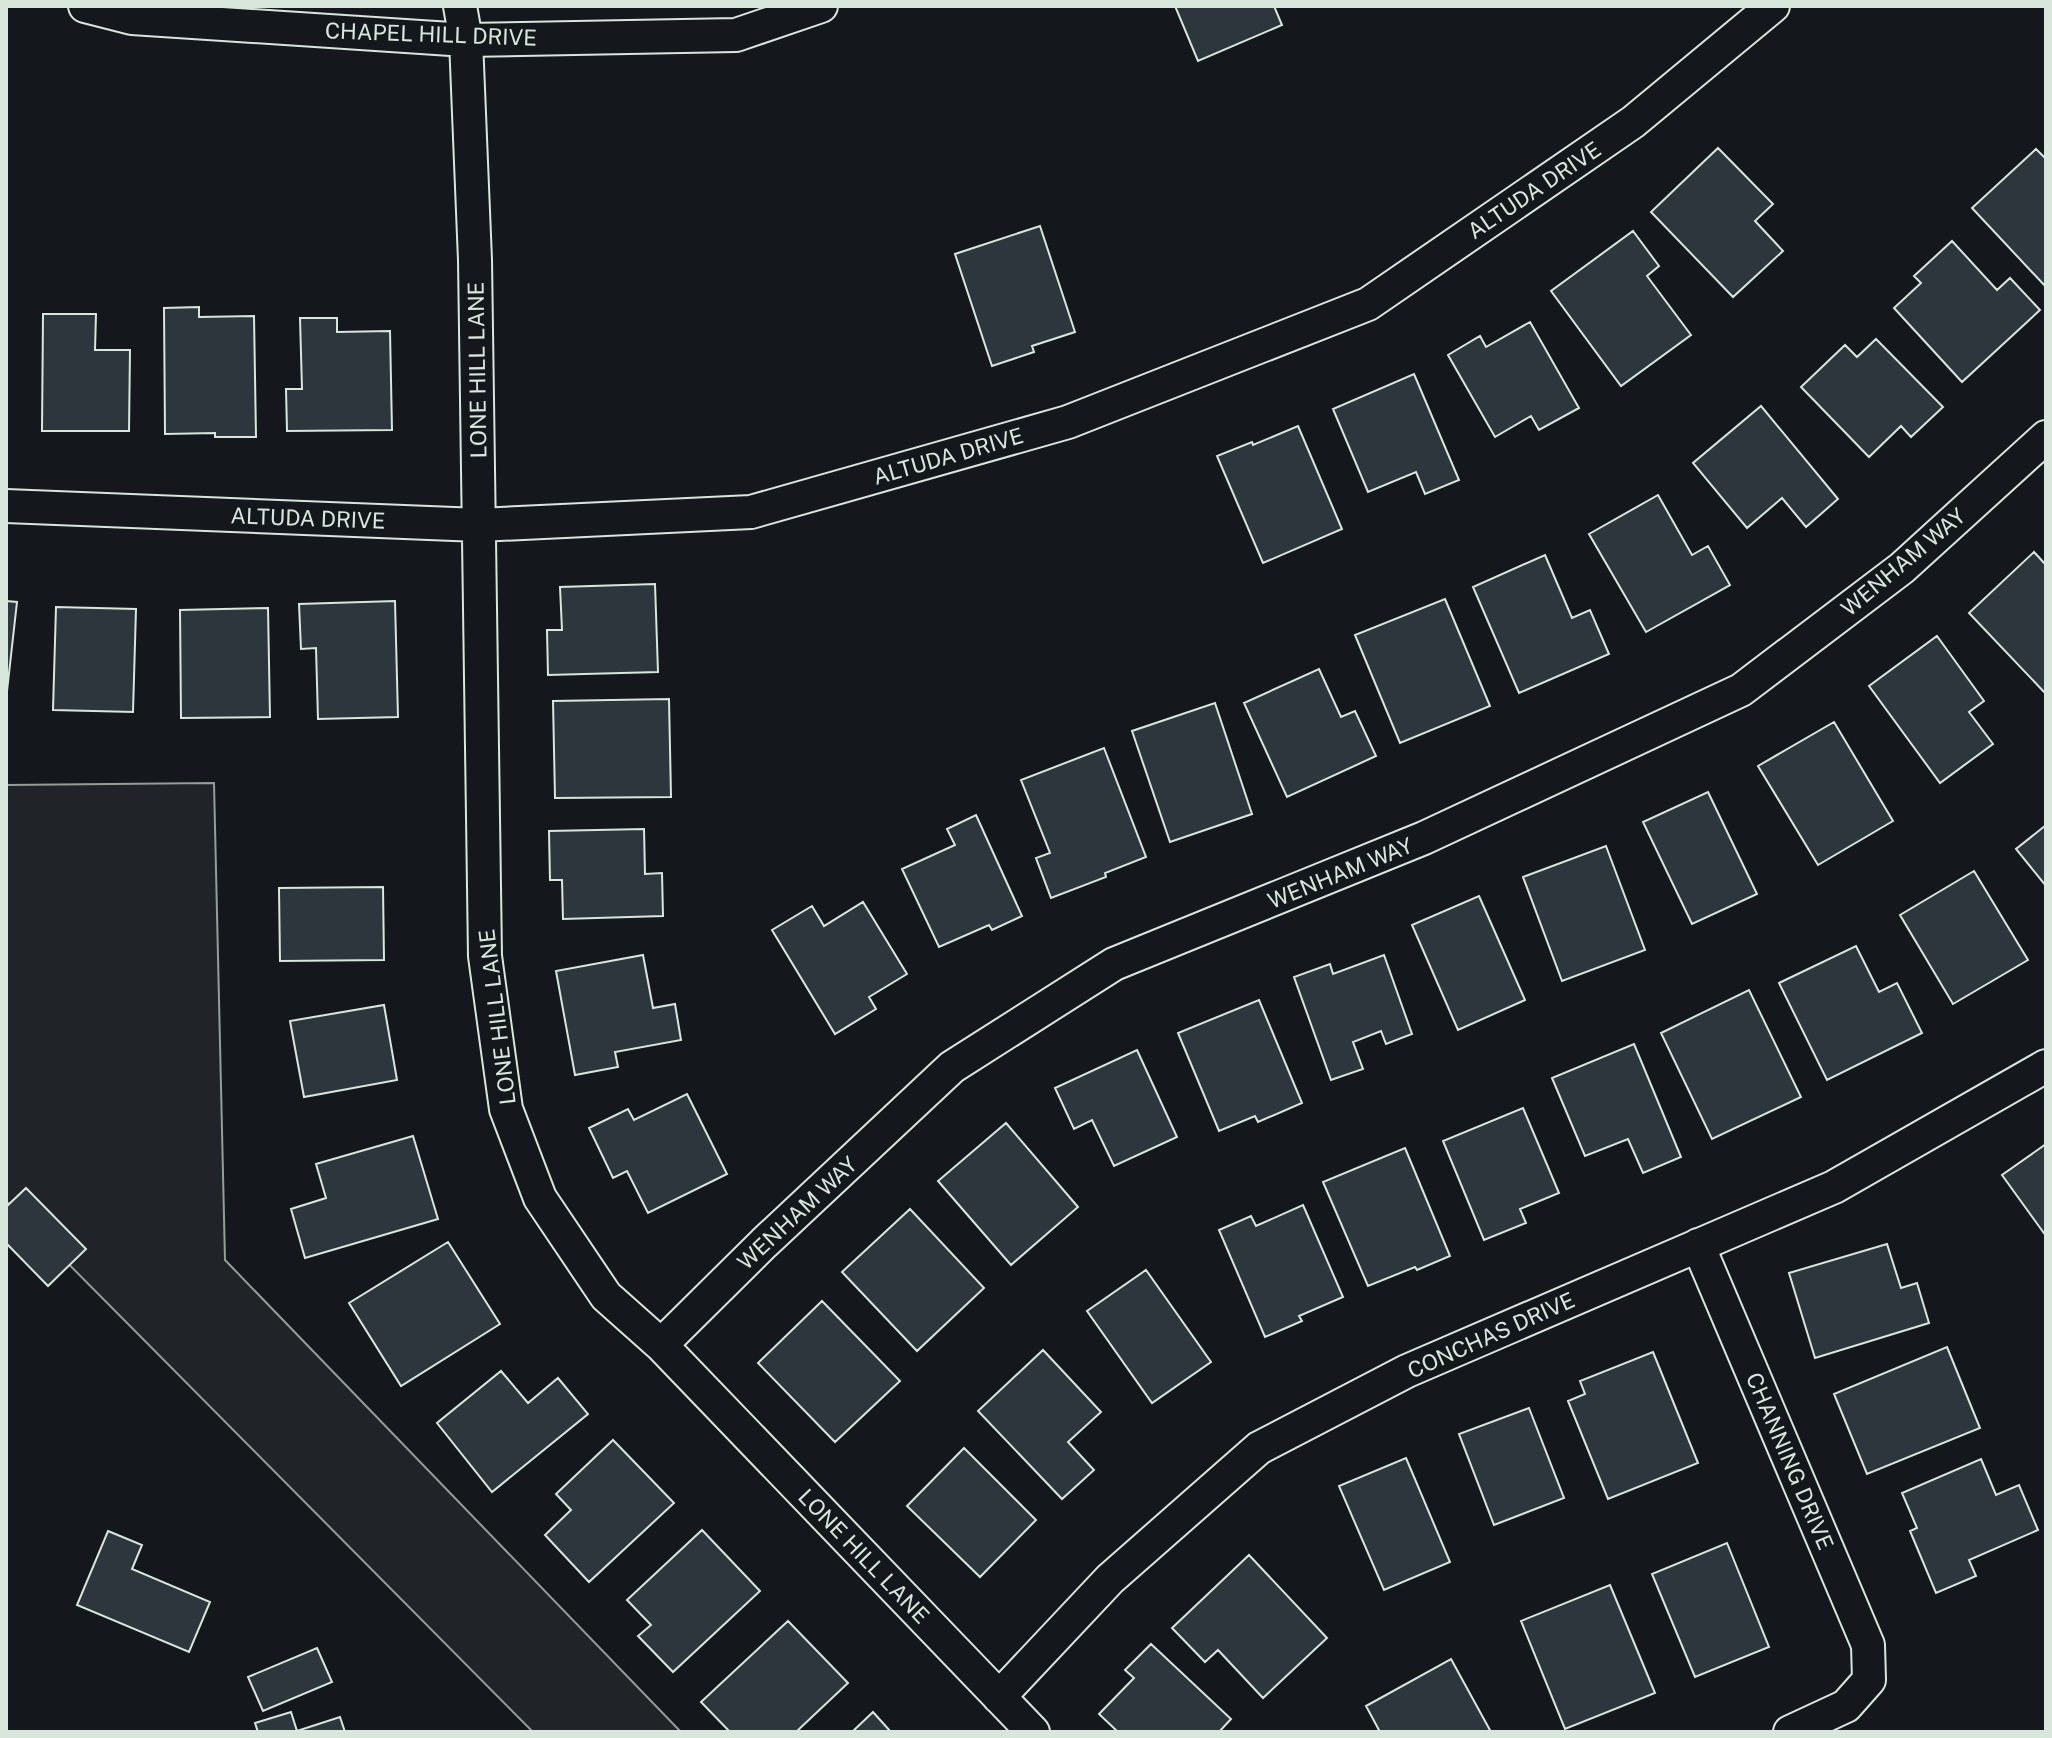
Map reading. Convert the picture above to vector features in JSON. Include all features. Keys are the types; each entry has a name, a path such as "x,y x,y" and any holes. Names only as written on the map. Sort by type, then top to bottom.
{"street":[{"name":"CHAPEL HILL DRIVE","path":"85,6 132,18 466,40 736,35 821,6"},
{"name":"LONE HILL LANE","path":"460,6 466,40 475,260 485,956 506,1109 540,1198 606,1296 661,1345 1033,1732"},
{"name":"ALTUDA DRIVE","path":"6,506 479,525 751,512 1068,422 1368,304 1633,122 1773,6"},
{"name":"WENHAM WAY","path":"661,1345 764,1243 952,1067 1114,964 1424,838 1741,690 1902,568 2046,437"},
{"name":"CONCHAS DRIVE","path":"999,1697 1110,1579 1259,1448 1407,1371 1834,1187 2046,1066"},
{"name":"CHANNING DRIVE","path":"1698,1245 1868,1645 1869,1680 1846,1706 1790,1732"}],"shaded area":[{"path":"214,783 225,1260 681,1732 533,1732 6,1201 6,785"}],"building":[{"path":"1175,6 1274,6 1282,25 1198,61"},
{"path":"1718,148 1773,204 1755,221 1783,251 1733,297 1651,212"},
{"path":"2036,149 2046,159 2046,287 1972,208"},
{"path":"1040,226 1075,332 1032,346 1034,352 992,366 955,254"},
{"path":"1633,231 1659,266 1647,276 1691,335 1621,386 1551,291"},
{"path":"1952,241 1997,290 2010,278 2040,310 1962,382 1894,308 1921,283 1914,276"},
{"path":"199,307 199,317 254,316 256,437 215,437 215,433 165,434 164,308"},
{"path":"43,314 96,314 95,350 130,350 129,431 42,431"},
{"path":"300,318 337,318 337,332 390,331 392,430 287,431 286,389 302,389"},
{"path":"1530,322 1579,408 1539,430 1531,416 1495,437 1448,355 1480,336 1486,347"},
{"path":"1876,339 1943,407 1911,437 1901,426 1869,457 1801,387 1845,345 1857,357"},
{"path":"1414,374 1459,480 1425,494 1416,472 1368,492 1333,409"},
{"path":"1761,406 1838,499 1806,527 1782,498 1747,528 1693,463"},
{"path":"1298,426 1342,529 1263,563 1217,456"},
{"path":"1658,495 1692,555 1708,546 1730,585 1646,632 1589,534"},
{"path":"2034,552 2046,565 2045,693 1969,613"},
{"path":"1545,555 1572,618 1590,610 1609,654 1519,693 1473,587"},
{"path":"655,584 658,672 548,675 547,630 562,630 560,587"},
{"path":"1445,599 1490,706 1400,743 1355,635"},
{"path":"6,601 17,602 6,700"},
{"path":"395,601 398,717 318,719 316,648 301,649 299,604"},
{"path":"56,607 136,609 133,712 53,710"},
{"path":"268,608 270,717 181,718 180,610"},
{"path":"1937,636 1984,701 1969,712 1993,744 1940,783 1869,686"},
{"path":"1319,669 1341,717 1355,711 1376,756 1287,797 1244,703"},
{"path":"669,699 671,797 555,798 553,701"},
{"path":"1215,703 1252,814 1170,842 1132,731"},
{"path":"1834,722 1893,821 1818,865 1758,766"},
{"path":"1104,748 1146,857 1105,873 1106,877 1051,898 1036,858 1050,853 1021,780"},
{"path":"1708,792 1757,894 1692,924 1643,822"},
{"path":"976,815 1022,916 992,930 989,925 939,947 902,869 955,845 947,829"},
{"path":"2046,825 2046,886 2016,849"},
{"path":"644,829 645,874 662,873 663,916 563,919 562,880 550,880 549,831"},
{"path":"1606,846 1645,950 1562,981 1523,877"},
{"path":"1974,871 2028,960 1953,1004 1900,915"},
{"path":"383,887 384,960 280,961 279,888"},
{"path":"1479,896 1525,1000 1458,1030 1412,925"},
{"path":"863,902 907,974 869,997 876,1009 835,1034 772,930 812,906 824,926"},
{"path":"1856,946 1879,992 1897,983 1922,1033 1827,1080 1779,983"},
{"path":"643,955 653,1008 675,1004 681,1040 615,1052 618,1067 575,1075 556,971"},
{"path":"1384,955 1412,1034 1386,1044 1381,1031 1353,1042 1363,1069 1331,1080 1294,977 1330,964 1333,974"},
{"path":"1749,990 1801,1097 1712,1139 1661,1033"},
{"path":"1259,1000 1302,1103 1258,1122 1255,1116 1219,1131 1178,1033"},
{"path":"384,1005 397,1080 304,1097 290,1021"},
{"path":"1634,1044 1681,1157 1643,1173 1628,1139 1585,1156 1552,1078"},
{"path":"1137,1050 1177,1137 1114,1166 1092,1120 1074,1129 1055,1088"},
{"path":"687,1094 727,1174 648,1213 627,1171 613,1178 589,1128 628,1109 634,1120"},
{"path":"1523,1108 1559,1193 1520,1209 1526,1223 1484,1240 1443,1141"},
{"path":"1006,1123 1078,1207 1011,1265 938,1181"},
{"path":"413,1136 438,1219 305,1258 291,1209 326,1198 316,1164"},
{"path":"2046,1144 2046,1236 2002,1175"},
{"path":"1405,1148 1450,1256 1368,1286 1323,1182"},
{"path":"26,1188 86,1249 48,1286 6,1243 6,1207"},
{"path":"1303,1205 1343,1297 1299,1316 1302,1321 1265,1337 1219,1230 1251,1216 1256,1226"},
{"path":"910,1209 984,1288 917,1351 842,1272"},
{"path":"448,1242 500,1324 401,1386 349,1303"},
{"path":"1887,1244 1901,1288 1917,1283 1929,1323 1815,1358 1789,1273"},
{"path":"1146,1270 1211,1362 1152,1403 1087,1311"},
{"path":"822,1301 900,1381 835,1442 758,1363"},
{"path":"1947,1347 1980,1428 1867,1474 1834,1394"},
{"path":"1043,1350 1101,1412 1068,1442 1094,1470 1062,1499 978,1411"},
{"path":"1653,1352 1698,1463 1608,1499 1568,1401 1585,1394 1580,1381"},
{"path":"501,1371 528,1403 558,1378 588,1414 492,1492 437,1423"},
{"path":"1529,1408 1564,1498 1494,1525 1459,1434"},
{"path":"613,1440 674,1503 589,1582 545,1535 571,1510 556,1494"},
{"path":"964,1448 1036,1520 980,1577 907,1506"},
{"path":"1406,1458 1450,1562 1384,1590 1339,1486"},
{"path":"1981,1459 1996,1495 2019,1485 2038,1530 1969,1560 1976,1576 1936,1593 1910,1531 1917,1528 1902,1493"},
{"path":"702,1530 760,1591 673,1672 638,1636 651,1625 627,1600"},
{"path":"108,1531 142,1545 132,1569 210,1602 189,1652 77,1605"},
{"path":"1727,1543 1769,1647 1695,1677 1652,1574"},
{"path":"1249,1555 1327,1638 1263,1698 1218,1650 1205,1662 1172,1628"},
{"path":"1610,1585 1655,1693 1565,1729 1521,1621"},
{"path":"788,1621 848,1683 796,1732 730,1732 701,1702"},
{"path":"1151,1644 1231,1719 1219,1732 1118,1732 1099,1714 1134,1678 1125,1670"},
{"path":"317,1648 332,1682 263,1711 248,1677"},
{"path":"1451,1659 1491,1732 1380,1732 1366,1706"},
{"path":"291,1712 297,1731 340,1717 345,1732 258,1732 255,1723"},
{"path":"873,1712 891,1732 852,1732"}]}
